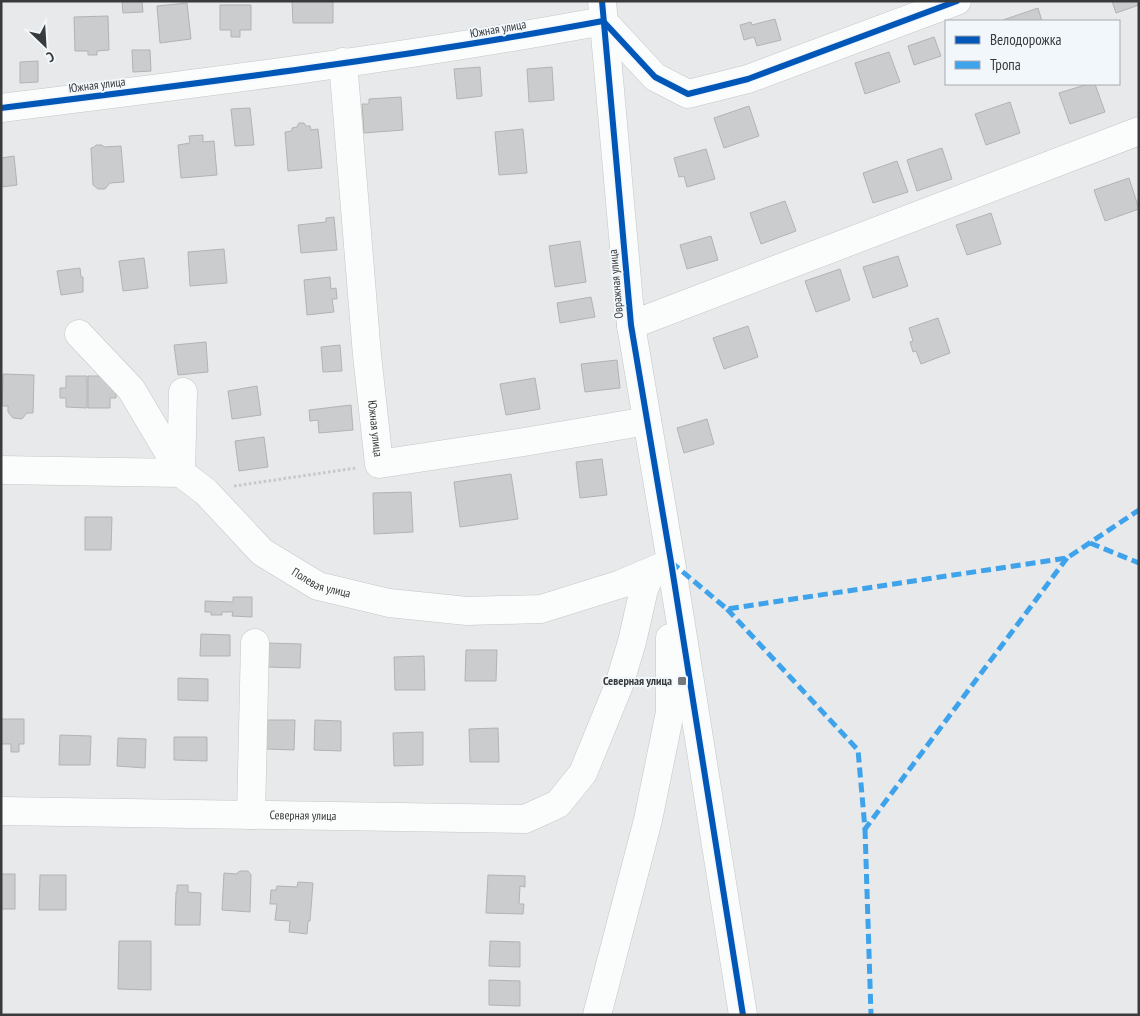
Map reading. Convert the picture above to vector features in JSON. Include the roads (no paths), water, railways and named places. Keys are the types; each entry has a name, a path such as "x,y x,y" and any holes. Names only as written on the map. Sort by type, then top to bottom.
{"street":[{"path":"603,11 655,76 688,94 748,79 957,1"},
{"name":"Южная улица","path":"1,108 491,42 603,11"},
{"name":"Овражная улица","path":"603,11 631,325 647,421 661,566"},
{"name":"Южная улица","path":"343,62 367,356 379,464 647,421"},
{"path":"631,325 1139,132"},
{"path":"79,334 131,389 181,473"},
{"path":"181,473 183,392"},
{"path":"1,470 181,473"},
{"name":"Полевая улица","path":"181,473 206,492 262,552 318,586 389,603 467,611 541,609 621,584 661,566"},
{"path":"597,1015 648,820 670,712 661,566"},
{"path":"661,566 743,1015"},
{"name":"Северная улица","path":"1,811 525,819 558,804 582,773 619,685 632,642 644,589 661,566"},
{"path":"251,815 256,643"}],"place":[{"name":"Северная улица","path":"682,681"}]}
